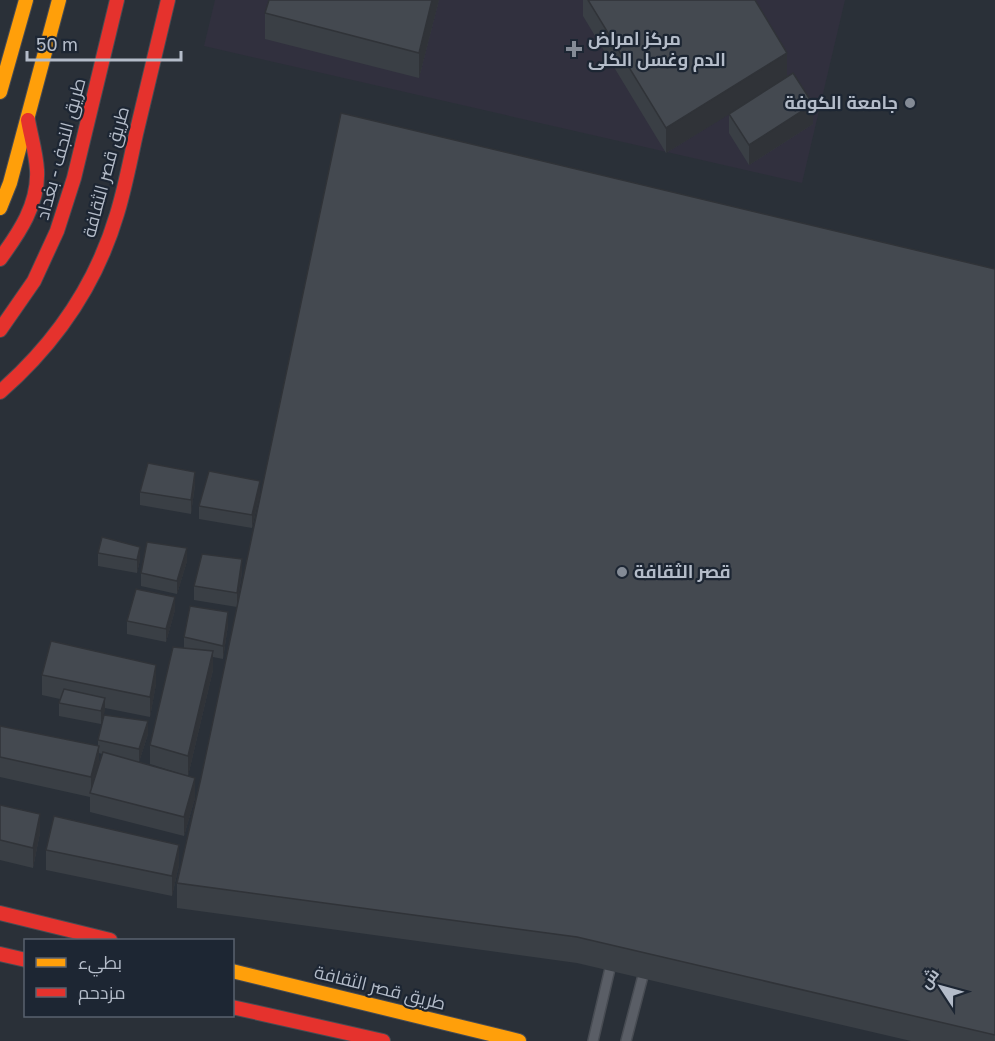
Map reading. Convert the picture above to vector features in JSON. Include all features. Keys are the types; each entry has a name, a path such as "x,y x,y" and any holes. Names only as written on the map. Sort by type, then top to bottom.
{"main road":[{"path":"0,92 26,0"},
{"path":"0,208 10,183 59,0"},
{"name":"طريق النجف - بغداد","path":"0,330 28,291 61,225 72,190 117,0"},
{"name":"طريق قصر الثقافة","path":"0,392 14,381 52,339 84,293 108,241 124,187 168,0"},
{"path":"0,24 19,28"},
{"path":"0,259 27,218 35,196 37,173 27,120"},
{"path":"0,913 106,939"},
{"path":"0,954 24,960"},
{"name":"طريق قصر الثقافة","path":"234,971 519,1041"},
{"path":"234,1007 383,1041"}],"lane":[{"path":"593,1041 615,945"},
{"path":"626,1041 647,961"}],"shaded area":[{"path":"215,0 845,0 802,183 204,46"}],"building":[{"path":"269,0 432,0 419,53 265,13"},
{"path":"588,0 755,0 787,53 666,128"},
{"path":"793,73 813,104 749,145 729,114"},
{"name":"قصر الثقافة","path":"341,113 995,269 995,1035 577,937 177,883"},
{"path":"148,463 195,472 191,500 140,492"},
{"path":"209,471 260,481 252,515 199,506"},
{"path":"102,537 140,547 137,560 98,553"},
{"path":"147,542 187,548 177,581 141,573"},
{"path":"202,554 242,559 237,593 194,586"},
{"path":"136,589 175,597 166,629 127,621"},
{"path":"190,606 228,612 223,646 184,637"},
{"path":"51,641 156,665 150,697 42,675"},
{"path":"173,647 213,651 188,756 150,745"},
{"path":"64,689 105,698 101,711 59,703"},
{"path":"104,715 148,721 139,749 98,740"},
{"path":"0,726 99,746 91,777 0,757"},
{"path":"103,752 195,778 184,817 90,793"},
{"path":"0,805 40,814 33,848 0,840"},
{"path":"54,816 179,845 172,876 46,850"}],"traffic: slow":[{"path":"0,92 26,0"},
{"path":"0,208 10,183 59,0"},
{"path":"234,971 519,1041"}],"traffic: jam":[{"path":"0,330 34,281 57,231 74,178 117,0"},
{"path":"0,392 39,354 56,333 98,265 117,214 168,0"},
{"path":"0,259 21,228 35,195 37,183 35,151 28,120"},
{"path":"0,913 106,939"},
{"path":"0,954 24,960"},
{"path":"234,1007 383,1041"}],"place":[{"name":"مركز امراض الدم وغسل الكلى","path":"574,49"},
{"name":"جامعة الكوفة","path":"910,103"},
{"name":"قصر الثقافة","path":"622,572"}]}
